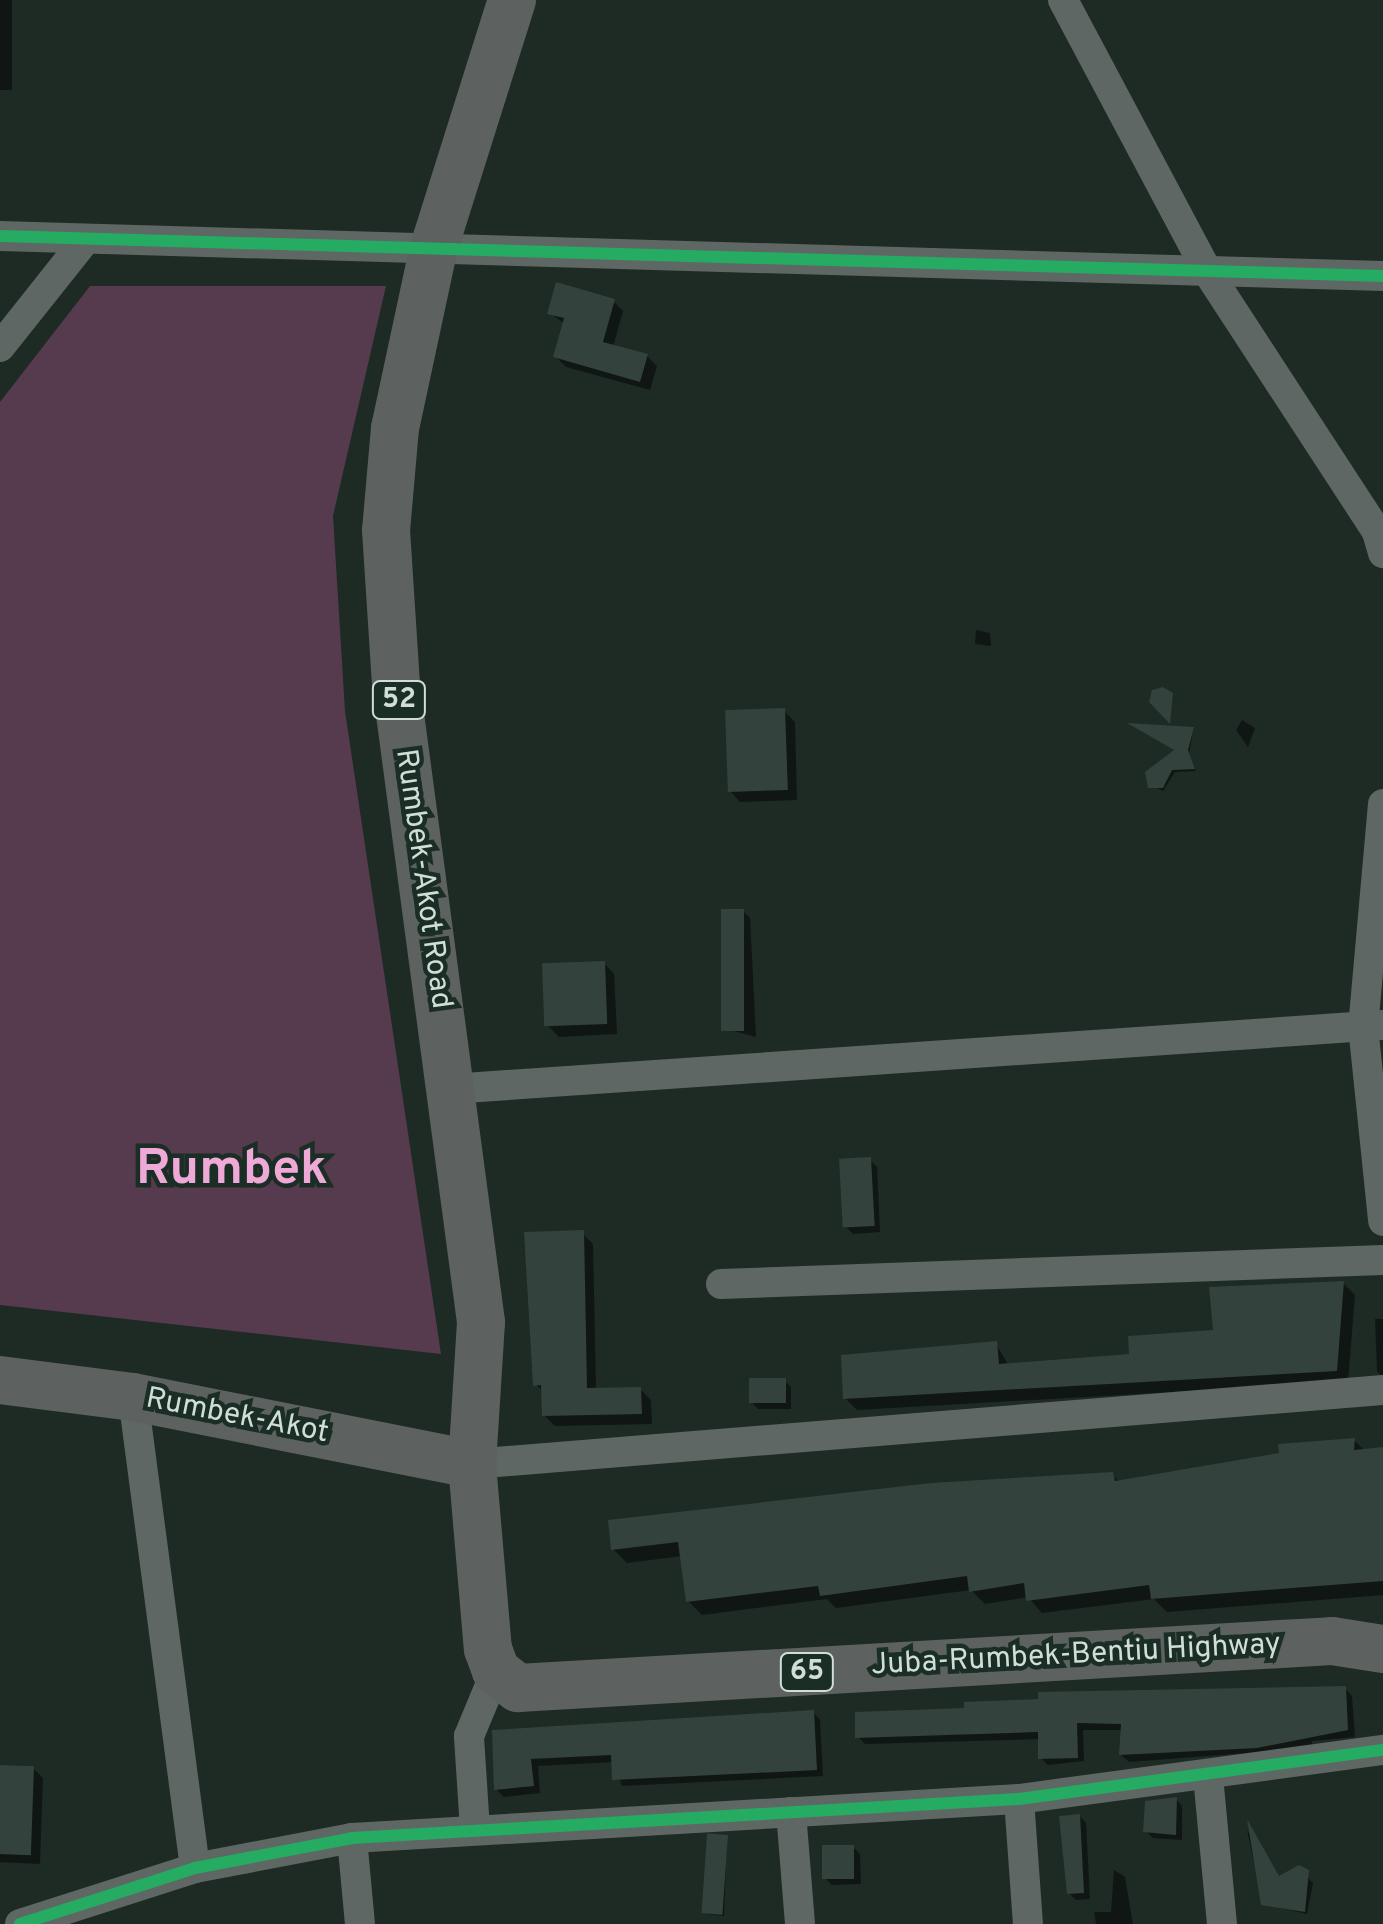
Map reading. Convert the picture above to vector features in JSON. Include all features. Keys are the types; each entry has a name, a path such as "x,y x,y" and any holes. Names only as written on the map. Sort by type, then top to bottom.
{"main road":[{"name":"Rumbek-Akot Road","path":"472,1464 481,1322 396,684 386,530 395,428 433,251 512,0"},
{"name":"Rumbek-Akot","path":"0,1380 133,1396 472,1464"},
{"path":"472,1464 488,1649 496,1671"},
{"name":"Juba-Rumbek-Bentiu Highway","path":"496,1671 518,1688 1332,1641 1383,1649"}],"street":[{"path":"1063,0 1207,271 1377,532 1383,553"},
{"path":"0,236 1383,276"},
{"path":"0,346 86,239"},
{"path":"1383,804 1373,1026 1383,1221"},
{"path":"450,1088 1373,1026"},
{"path":"721,1284 1383,1260"},
{"path":"472,1464 1383,1390"},
{"path":"133,1396 196,1868"},
{"path":"475,1830 469,1736 496,1671"},
{"path":"20,1924 196,1868 352,1838 1019,1799 1383,1750"},
{"path":"1208,1776 1222,1924"},
{"path":"1019,1799 1028,1924"},
{"path":"791,1812 800,1924"},
{"path":"352,1838 360,1924"}],"shaded area":[{"path":"90,286 386,286 333,516 345,711 441,1354 0,1305 0,402"}],"building":[{"path":"556,282 615,299 603,342 648,354 640,382 553,357 564,318 547,314"},
{"path":"1163,687 1173,693 1170,724 1149,702 1152,690"},
{"path":"785,708 788,790 728,792 725,710"},
{"path":"1127,723 1194,727 1188,750 1195,769 1172,770 1163,788 1148,788 1145,772 1174,750"},
{"path":"721,909 744,909 744,1031 721,1031"},
{"path":"605,961 607,1024 544,1026 542,963"},
{"path":"871,1157 875,1226 843,1228 839,1159"},
{"path":"584,1230 587,1388 641,1387 642,1414 542,1416 541,1385 533,1386 524,1232"},
{"path":"1344,1281 1337,1371 843,1399 841,1355 997,1341 999,1364 1129,1354 1128,1336 1213,1330 1209,1287"},
{"path":"749,1378 786,1378 786,1403 749,1403"},
{"path":"1355,1438 1354,1450 1383,1447 1383,1581 1151,1599 1149,1585 1026,1601 1024,1583 969,1592 967,1576 820,1596 818,1586 686,1602 678,1542 611,1550 608,1520 931,1483 1113,1472 1115,1481 1279,1453 1278,1444"},
{"path":"1346,1686 1348,1730 1257,1748 1119,1755 1121,1724 1077,1723 1078,1758 1038,1759 1038,1732 855,1738 855,1712 964,1708 964,1702 1038,1699 1038,1692"},
{"path":"814,1710 817,1770 612,1780 611,1755 531,1759 534,1786 494,1790 492,1730"},
{"path":"0,1765 34,1766 31,1855 0,1854"},
{"path":"1177,1797 1176,1835 1143,1832 1145,1801"},
{"path":"1080,1814 1084,1893 1067,1894 1059,1816"},
{"path":"1247,1819 1279,1876 1299,1865 1309,1870 1305,1912 1261,1905"},
{"path":"707,1834 728,1835 722,1915 701,1913"},
{"path":"822,1845 854,1845 854,1879 822,1879"}],"cycle path":[{"path":"0,236 1383,276"},
{"path":"20,1924 195,1868 352,1838 1019,1799 1383,1750"}],"district":[{"name":"Rumbek","path":"232,1171"}]}
